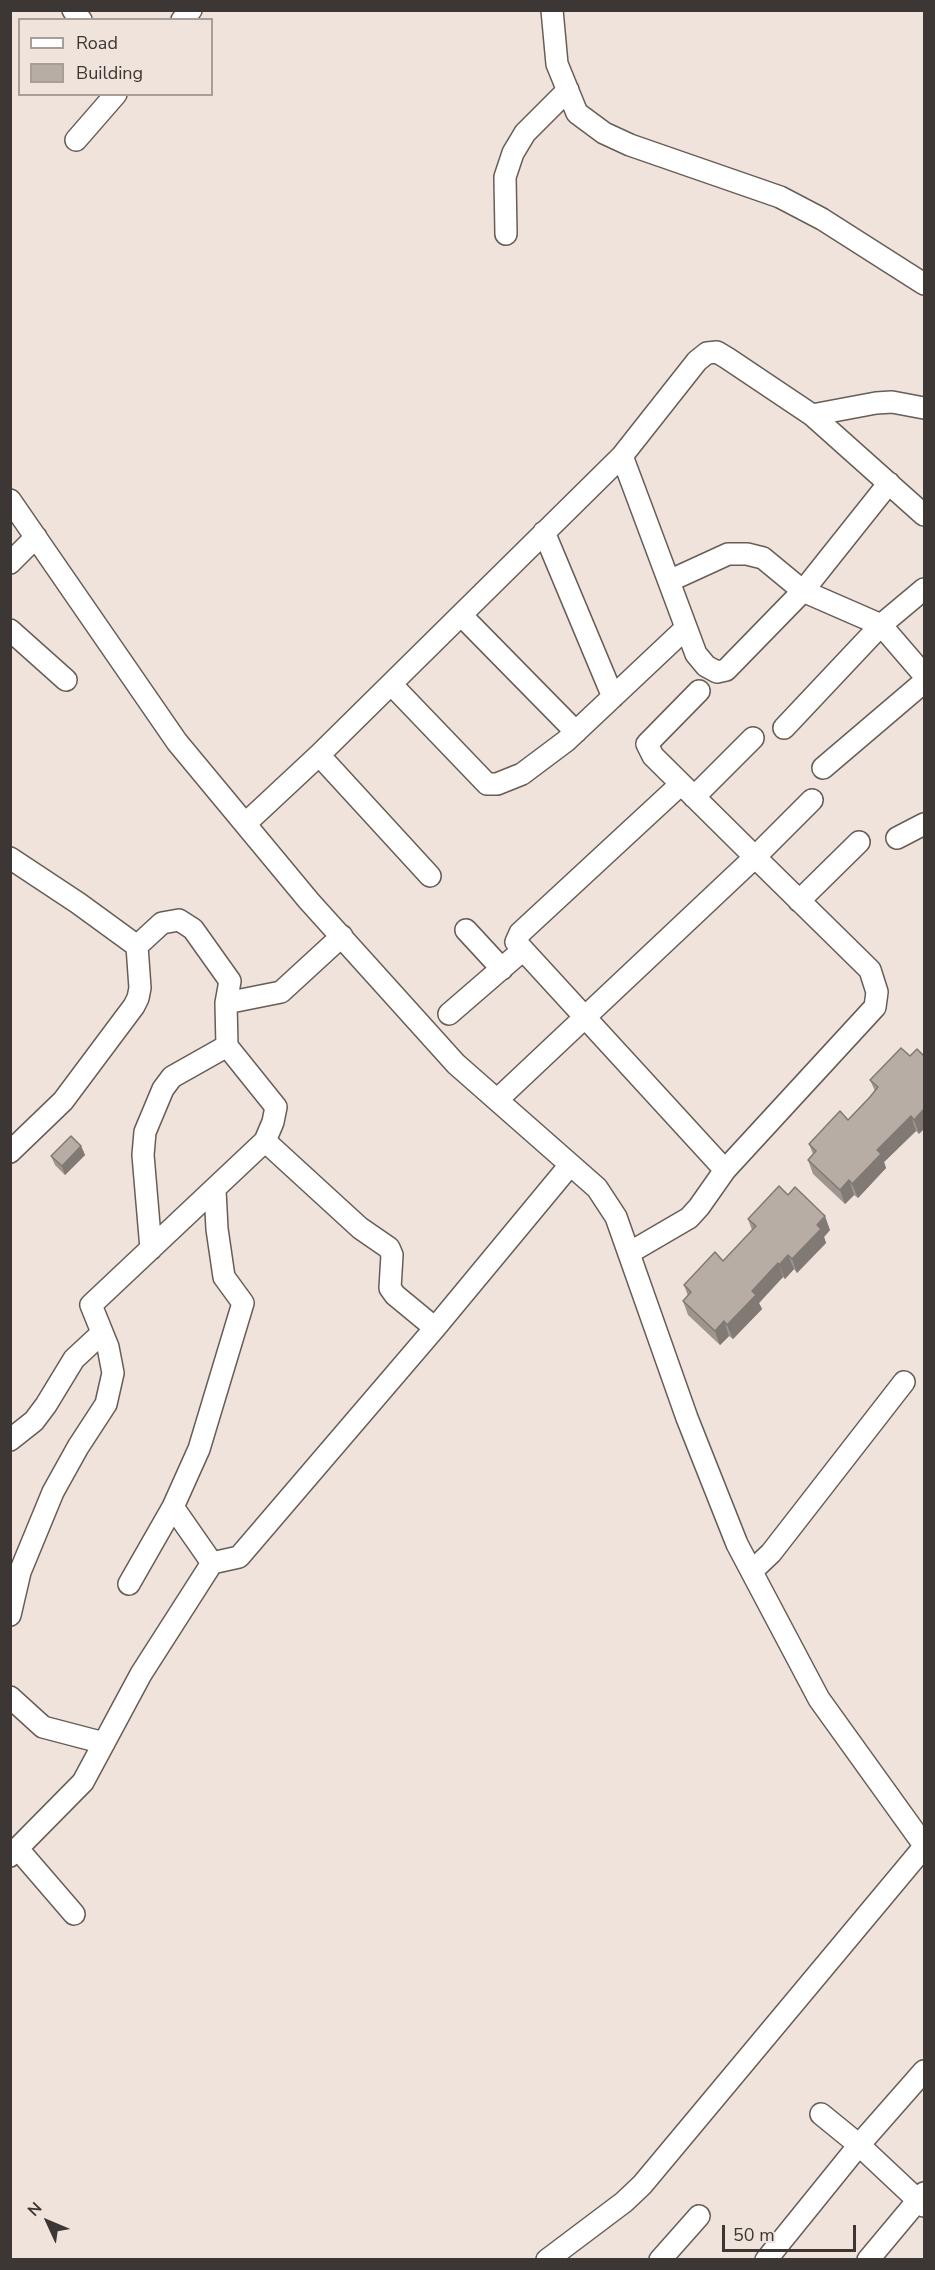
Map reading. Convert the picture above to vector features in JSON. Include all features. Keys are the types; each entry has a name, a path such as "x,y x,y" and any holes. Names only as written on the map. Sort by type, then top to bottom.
{"street":[{"path":"552,10 557,64 577,113 604,133 630,145 780,197 822,219 924,284"},
{"path":"506,234 505,177 513,153 525,133 568,90"},
{"path":"76,140 114,96"},
{"path":"245,824 622,456 697,361 707,353 717,352 812,415 924,515"},
{"path":"812,415 876,403 892,402 924,408"},
{"path":"622,456 696,654 706,666 717,672 726,670 803,591 889,483"},
{"path":"10,500 177,742 309,901 456,1064 597,1188 616,1217 687,1418 737,1544 819,1699 924,1846 642,2185 624,2202 547,2259"},
{"path":"544,532 613,696"},
{"path":"10,563 36,537"},
{"path":"669,581 728,554 747,554 763,558 803,591 881,625 924,675"},
{"path":"784,728 881,625 924,589"},
{"path":"460,615 576,732"},
{"path":"391,684 487,784 497,784 522,774 576,732 686,628"},
{"path":"10,630 66,680"},
{"path":"823,768 924,682"},
{"path":"629,1253 689,1218 725,1170 875,1007 877,992 870,970 653,756 647,744 699,691"},
{"path":"725,1170 516,942 520,933 688,790 753,738"},
{"path":"319,754 430,876"},
{"path":"497,1100 755,857 812,800"},
{"path":"897,838 924,824"},
{"path":"799,901 859,842"},
{"path":"10,858 137,946 140,988 135,1006 63,1101 10,1152"},
{"path":"10,1615 20,1572 53,1492 78,1447 106,1404 113,1373 108,1347 91,1305 265,1141 276,1107 228,1046 226,1003 230,981 193,929 179,920 162,923 137,946"},
{"path":"466,930 502,969"},
{"path":"226,1003 281,992 342,936"},
{"path":"449,1014 523,950"},
{"path":"151,1249 143,1155 145,1132 163,1089 172,1077 228,1046"},
{"path":"265,1141 360,1228 389,1248 392,1255 390,1288 395,1295 435,1328"},
{"path":"74,1914 14,1853 83,1782 141,1674 212,1563 239,1557 570,1166"},
{"path":"129,1584 173,1507 199,1449 243,1303 224,1277 217,1229 215,1190"},
{"path":"10,1440 34,1420 46,1406 74,1359 102,1333"},
{"path":"752,1571 771,1553 904,1382"},
{"path":"173,1507 212,1563"},
{"path":"10,1697 34,1722 43,1727 104,1743"},
{"path":"766,2259 859,2145 924,2071"},
{"path":"821,2115 922,2200 868,2259"},
{"path":"660,2259 699,2217"}],"building":[{"path":"901,1048 910,1056 917,1049 924,1056 924,1109 914,1120 911,1116 877,1150 881,1154 852,1184 849,1180 840,1190 808,1160 816,1151 809,1144 840,1111 848,1120 878,1087 870,1080"},
{"path":"71,1136 81,1146 62,1166 51,1156"},
{"path":"779,1186 788,1195 795,1187 825,1216 817,1225 821,1229 792,1259 788,1255 779,1265 778,1263 752,1291 756,1295 727,1325 724,1321 715,1331 683,1301 691,1292 684,1285 715,1252 723,1261 756,1226 748,1219"}]}
